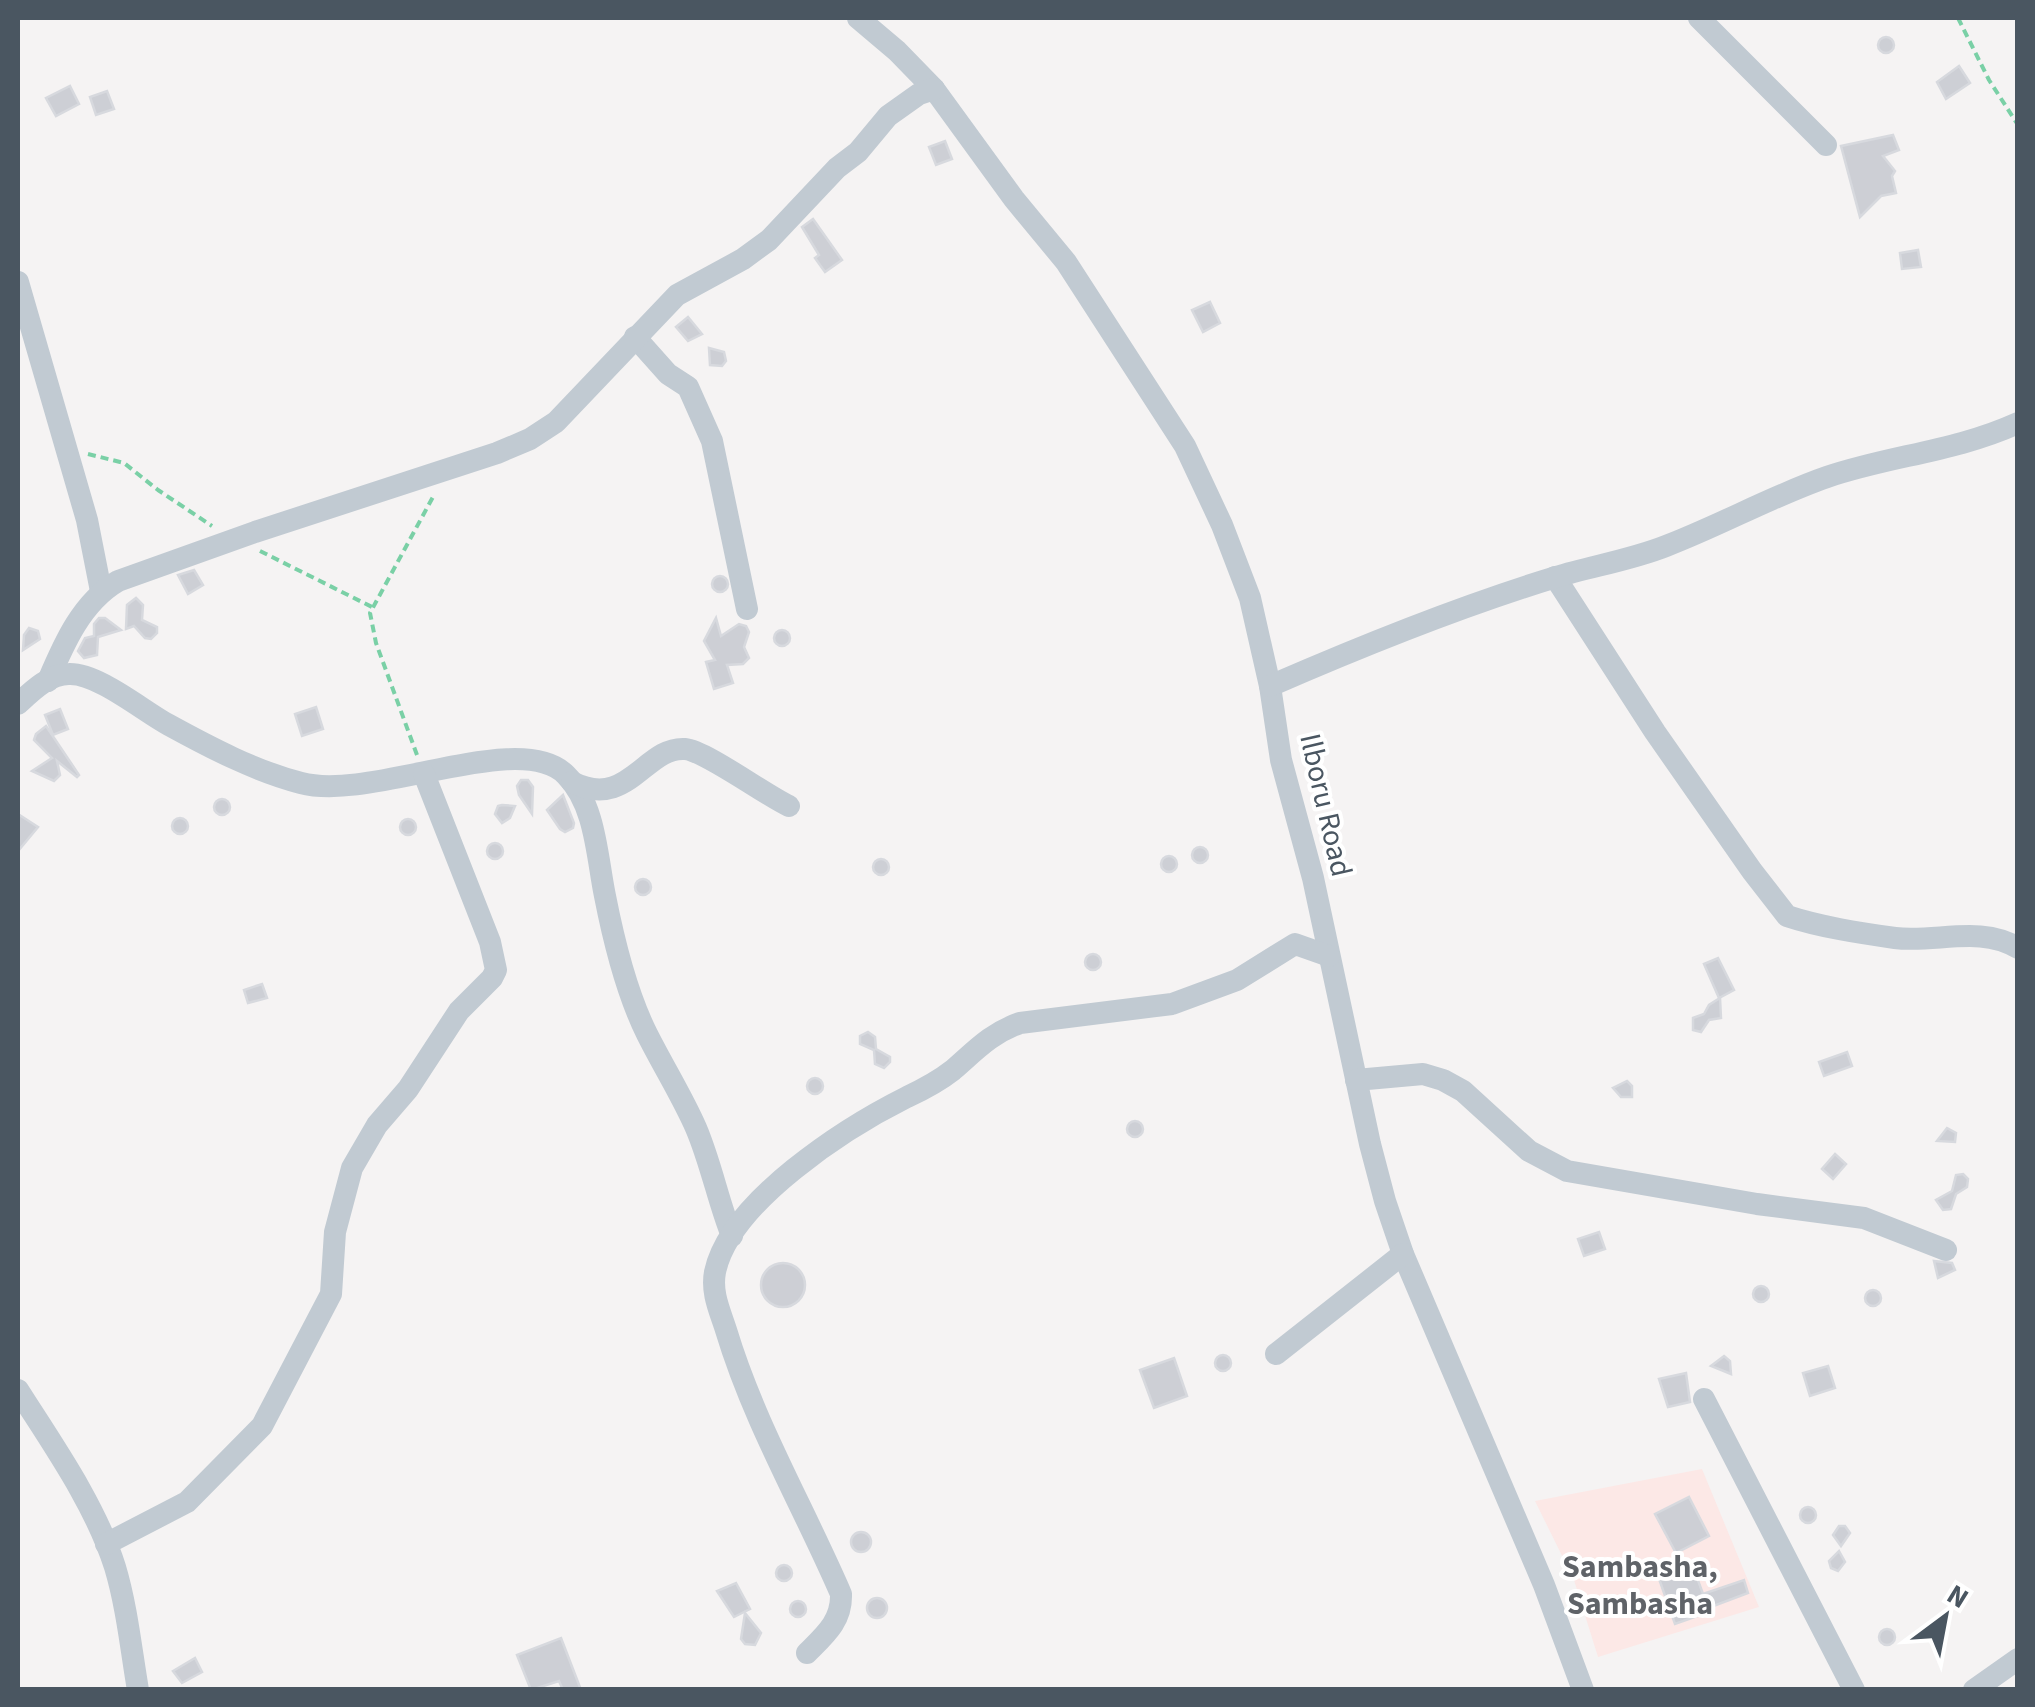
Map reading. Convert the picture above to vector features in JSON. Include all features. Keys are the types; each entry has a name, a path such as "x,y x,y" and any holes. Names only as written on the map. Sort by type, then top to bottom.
{"street":[{"name":"Ilboru Road","path":"858,18 934,90 1066,262 1185,446 1222,525 1250,598 1270,686 1281,760 1313,878 1384,1202 1584,1690"},
{"path":"1699,18 1826,145"},
{"path":"48,680 80,618 100,591 146,569 497,453 556,422 677,295 769,240 858,152 888,116 919,94 934,90"},
{"path":"18,282 87,520 100,591"},
{"path":"635,337 668,374 688,388 702,414 712,440 747,610"},
{"path":"1270,686 1400,630 1555,577 1663,548 1790,490 1881,461 1961,446 2018,422"},
{"path":"1555,577 1655,732 1787,916 1896,938 2002,938 2018,948"},
{"path":"18,704 48,680 73,673 111,689 234,758 306,784 374,784 497,758 527,758 549,762 572,782 589,791 602,792 668,753 684,749 704,756 789,806"},
{"path":"106,1544 186,1502 262,1426 330,1294 335,1232 352,1168 377,1125 408,1089 460,1011 496,970 485,926 424,774"},
{"path":"572,782 590,820 608,914 633,1003 697,1131 732,1236"},
{"path":"807,1653 831,1629 841,1610 840,1594 738,1374 716,1300 716,1268 732,1236 763,1199 815,1152 866,1118 951,1071 1001,1030 1020,1023 1172,1004 1237,980 1295,944 1329,956"},
{"path":"1356,1080 1423,1074 1442,1080 1463,1091 1529,1151 1567,1171 1864,1218 1946,1250"},
{"path":"1276,1354 1403,1254"},
{"path":"18,1390 72,1478 106,1544 126,1614 138,1690"},
{"path":"1704,1399 1854,1690"},
{"path":"1974,1690 2018,1659"}],"path":[{"path":"1958,18 1988,80 2018,125"},
{"path":"68,452 124,463 184,509 372,607"},
{"path":"424,774 370,623 372,607 435,493"}],"shaded area":[{"path":"1702,1469 1759,1607 1598,1657 1574,1580 1535,1501"}],"building":[{"path":"1886,37 1894,45 1886,53 1878,45"},
{"path":"1959,66 1970,83 1946,99 1937,82"},
{"path":"70,86 79,104 56,116 46,98"},
{"path":"107,91 114,109 96,115 90,97"},
{"path":"1893,135 1899,150 1883,156 1895,171 1892,176 1896,193 1881,196 1860,217 1841,146"},
{"path":"945,141 952,159 936,165 929,147"},
{"path":"813,219 842,260 825,272 802,227"},
{"path":"1918,250 1921,267 1902,269 1900,253"},
{"path":"1210,302 1220,323 1203,332 1192,310"},
{"path":"688,317 702,334 688,341 676,327"},
{"path":"709,348 724,352 726,361 722,366 710,365"},
{"path":"194,570 203,585 188,594 178,575"},
{"path":"720,576 728,584 720,592 712,584"},
{"path":"136,598 143,605 142,620 157,627 151,639 134,626 126,629 127,605"},
{"path":"99,618 121,630 98,637 97,655 84,658 78,651 85,638 94,636 94,624"},
{"path":"716,618 721,636 739,624 746,626 749,632 744,647 749,658 743,664 727,665 733,683 714,689 706,662 715,660 704,641"},
{"path":"29,628 38,631 40,639 23,650 24,635"},
{"path":"782,630 790,638 782,646 774,638"},
{"path":"316,707 323,729 302,736 295,714"},
{"path":"60,709 68,729 53,735 45,715"},
{"path":"46,726 77,777 57,761 60,775 54,781 32,771 52,758 34,740"},
{"path":"521,780 528,780 533,787 532,814 519,795 517,786"},
{"path":"563,795 574,823 565,832 547,810"},
{"path":"222,799 230,807 222,815 214,807"},
{"path":"498,806 515,806 510,818 502,823 495,814"},
{"path":"18,814 38,827 18,851"},
{"path":"180,818 188,826 180,834 172,826"},
{"path":"408,819 416,827 408,835 400,827"},
{"path":"495,843 503,851 495,859 487,851"},
{"path":"1200,847 1208,855 1200,863 1192,855"},
{"path":"1169,856 1177,864 1169,872 1161,864"},
{"path":"881,859 889,867 881,875 873,867"},
{"path":"643,879 651,887 643,895 635,887"},
{"path":"1093,954 1101,962 1093,970 1085,962"},
{"path":"1718,958 1734,990 1719,998 1704,964"},
{"path":"262,984 267,998 248,1003 244,990"},
{"path":"1720,998 1721,1018 1709,1020 1701,1032 1693,1030 1693,1018 1704,1014"},
{"path":"868,1032 875,1037 876,1049 890,1057 884,1068 875,1064 874,1050 860,1044 860,1036"},
{"path":"1847,1052 1852,1066 1824,1076 1819,1062"},
{"path":"815,1078 823,1086 815,1094 807,1086"},
{"path":"1627,1081 1632,1086 1632,1097 1621,1097 1613,1088"},
{"path":"1135,1121 1143,1129 1135,1137 1127,1129"},
{"path":"1947,1128 1956,1133 1955,1142 1937,1141"},
{"path":"1835,1154 1846,1164 1833,1179 1822,1169"},
{"path":"1963,1174 1968,1179 1967,1187 1956,1194 1951,1209 1943,1210 1936,1200 1952,1191 1956,1175"},
{"path":"1599,1232 1605,1249 1584,1256 1578,1239"},
{"path":"1934,1261 1952,1263 1955,1270 1938,1278"},
{"path":"783,1263 798,1270 805,1285 798,1300 783,1307 768,1300 761,1285 768,1270"},
{"path":"1761,1286 1769,1294 1761,1302 1753,1294"},
{"path":"1873,1290 1881,1298 1873,1306 1865,1298"},
{"path":"1223,1355 1231,1363 1223,1371 1215,1363"},
{"path":"1724,1356 1730,1361 1731,1374 1711,1366"},
{"path":"1174,1358 1187,1396 1154,1408 1140,1370"},
{"path":"1828,1366 1835,1388 1810,1396 1803,1373"},
{"path":"1686,1373 1690,1402 1668,1407 1659,1379"},
{"path":"1689,1497 1709,1536 1676,1553 1655,1514"},
{"path":"1808,1507 1816,1515 1808,1523 1800,1515"},
{"path":"1839,1526 1845,1526 1850,1533 1841,1546 1833,1535"},
{"path":"861,1532 871,1542 861,1552 851,1542"},
{"path":"1839,1551 1845,1562 1838,1571 1831,1568 1829,1561"},
{"path":"1692,1564 1703,1594 1744,1580 1748,1593 1675,1624 1658,1576"},
{"path":"784,1565 792,1573 784,1581 776,1573"},
{"path":"736,1583 750,1609 734,1617 717,1591"},
{"path":"877,1598 887,1608 877,1618 867,1608"},
{"path":"798,1601 806,1609 798,1617 790,1609"},
{"path":"745,1613 761,1633 755,1645 745,1644 741,1639"},
{"path":"1887,1629 1895,1637 1887,1645 1879,1637"},
{"path":"561,1638 581,1690 563,1690 559,1681 531,1690 517,1655"},
{"path":"195,1658 202,1672 182,1683 173,1671"}],"district":[{"name":"Sambasha, Sambasha","path":"1640,1584"}]}
